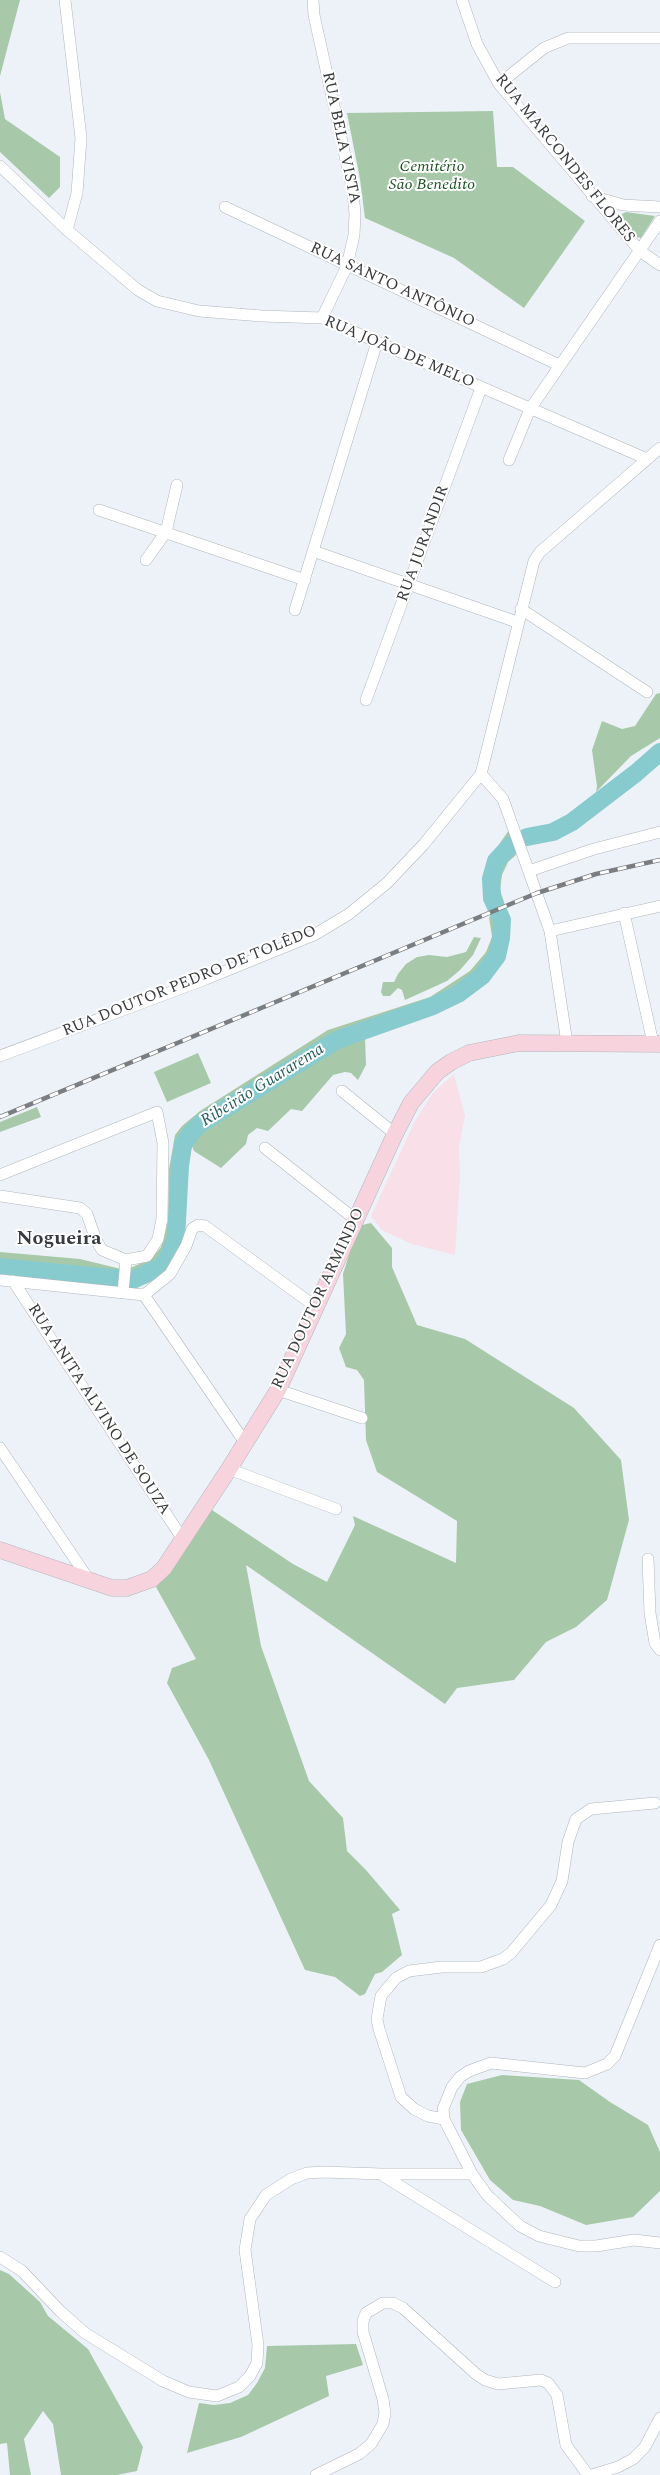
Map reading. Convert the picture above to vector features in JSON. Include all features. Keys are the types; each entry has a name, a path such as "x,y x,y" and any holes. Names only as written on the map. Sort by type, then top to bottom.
{"street":[{"path":"65,0 81,138 77,193 67,230"},
{"name":"RUA BELA VISTA","path":"313,0 316,23 353,192 354,235 347,266 322,318"},
{"name":"RUA MARCONDES FLORES","path":"462,0 477,44 499,84 640,251 660,265"},
{"path":"499,84 544,48 568,38 660,38"},
{"name":"RUA JOÃO DE MELO","path":"0,166 67,230 138,290 157,301 199,311 262,316 322,318 647,459"},
{"path":"592,196 623,205 660,207"},
{"path":"614,220 616,210 623,205"},
{"name":"RUA SANTO ANTÔNIO","path":"225,207 559,365"},
{"path":"509,460 530,409 660,221"},
{"path":"295,610 377,342"},
{"name":"RUA JURANDIR","path":"366,700 481,388"},
{"name":"RUA DOUTOR PEDRO DE TOLÊDO","path":"0,1056 199,981 314,935 349,914 387,883 424,844 481,774 517,622 534,561 540,552 660,448"},
{"path":"146,560 166,532 177,486"},
{"path":"99,510 305,580"},
{"path":"313,551 517,622"},
{"path":"521,609 647,692"},
{"path":"481,774 503,799 550,931 567,1043"},
{"path":"529,871 594,849 660,832"},
{"path":"550,931 660,906"},
{"path":"624,913 656,1043"},
{"name":"RUA DOUTOR ARMINDO","path":"0,1550 90,1582 112,1588 127,1588 152,1579 164,1568 182,1538 246,1444 278,1390 395,1134 411,1103 437,1072 451,1062 469,1053 496,1046 519,1043 656,1043"},
{"path":"342,1091 395,1134"},
{"path":"0,1175 157,1112 163,1150 162,1219 158,1239 147,1256 125,1263 102,1250 96,1240 87,1214 80,1208 0,1196"},
{"path":"265,1148 356,1220"},
{"path":"144,1295 170,1274 186,1246 192,1229 198,1225 205,1226 316,1307"},
{"path":"123,1290 125,1263"},
{"path":"0,1280 123,1290 144,1295 246,1444"},
{"name":"RUA ANITA ALVINO DE SOUZA","path":"13,1281 182,1538"},
{"path":"278,1390 362,1418"},
{"path":"0,1448 90,1582"},
{"path":"229,1470 336,1509"},
{"path":"648,1559 650,1614 655,1643 660,1650"},
{"path":"443,2114 414,2109 401,2097 379,2030 377,2018 381,1996 396,1978 409,1971 442,1967 481,1967 502,1959 510,1953 551,1905 562,1882 568,1842 576,1819 591,1809 655,1803"},
{"path":"660,1945 615,2056 606,2064 585,2073 491,2063 469,2071 460,2077 452,2087 443,2114 472,2174 487,2195 509,2218 539,2236 579,2246 596,2246 634,2240 660,2243"},
{"path":"0,2257 22,2271 60,2311 92,2337 163,2381 189,2392 217,2396 239,2387 250,2376 257,2363 258,2345 245,2250 250,2220 258,2206 277,2186 307,2173 472,2174"},
{"path":"382,2174 554,2282"},
{"path":"316,2475 359,2454 371,2444 383,2424 385,2413 383,2399 363,2332 366,2313 383,2303 393,2303 403,2308 485,2380 498,2384 541,2380 548,2383 557,2395 566,2445 588,2475"},
{"path":"592,2475 618,2467 632,2459 644,2447 660,2418"}],"shaded area":[{"path":"454,1074 465,1116 459,1146 460,1177 455,1255 412,1244 382,1230 371,1216 415,1121 433,1093"}],"green space":[{"path":"0,0 20,0 0,76"},
{"path":"0,92 5,119 60,157 60,187 49,198 0,152"},
{"name":"Cemitério São Benedito","path":"493,111 497,167 513,167 585,221 524,308 454,258 365,218 360,179 347,113"},
{"path":"626,212 655,216 641,238 637,237 623,220 622,214"},
{"path":"660,693 660,738 631,756 596,792 597,786 592,750 602,721 622,729 635,726 656,694"},
{"path":"509,830 516,855 508,862 502,875 500,890 504,902 488,909 484,892 485,870 491,856"},
{"path":"506,910 507,932 501,960 492,972 476,988 437,1012 365,1037 366,1065 358,1080 351,1073 345,1072 333,1075 302,1111 291,1109 268,1131 257,1128 248,1135 246,1144 221,1168 194,1151 192,1146 187,1172 186,1218 183,1240 168,1269 157,1278 146,1284 129,1287 130,1268 151,1259 161,1247 168,1221 169,1169 175,1135 182,1126 200,1111 328,1030 430,997 470,971 486,952 492,937 489,917"},
{"path":"474,937 481,938 473,955 460,970 447,981 405,1000 402,990 398,988 390,996 383,996 381,992 383,982 394,982 406,964 417,957 429,955 447,957 466,952"},
{"path":"198,1053 211,1083 167,1102 154,1072"},
{"path":"37,1107 41,1117 0,1132 0,1122"},
{"path":"371,1223 392,1248 392,1267 417,1325 465,1339 574,1408 621,1460 629,1520 607,1600 576,1627 546,1642 514,1680 457,1688 445,1704 246,1565 261,1646 309,1781 343,1818 347,1851 366,1870 400,1910 392,1914 402,1955 382,1972 375,1974 365,1994 360,1996 335,1977 305,1970 209,1760 167,1683 172,1668 196,1659 156,1587 212,1510 293,1564 327,1582 355,1525 353,1516 456,1563 457,1521 377,1472 366,1440 364,1380 357,1370 346,1367 339,1348 346,1334 343,1274 358,1226"},
{"path":"0,1252 80,1259 121,1269 120,1286 0,1274"},
{"path":"502,2075 579,2080 610,2102 648,2125 660,2152 660,2191 633,2217 586,2225 540,2206 513,2200 490,2180 461,2130 460,2102 467,2084"},
{"path":"0,2270 9,2274 40,2302 48,2316 88,2349 143,2447 137,2471 117,2475 61,2475 53,2424 43,2411 24,2439 31,2475 10,2475 7,2443 0,2444"},
{"path":"356,2344 363,2365 326,2376 329,2396 241,2437 187,2453 199,2403 214,2405 230,2403 248,2395 257,2383 265,2368 267,2346"}],"waterway":[{"name":"Ribeirão Guararema","path":"527,837 553,832 572,822 636,773 660,752"},
{"name":"Ribeirão Guararema","path":"0,1267 133,1280 162,1266 170,1254 176,1238 180,1166 183,1145 191,1133 200,1124 337,1040 433,1006 458,994 482,976 497,956 501,938 502,920 492,898 491,879 496,861 511,845"}],"railway":[{"path":"0,1117 537,893 596,874 660,860"}],"district":[{"name":"Nogueira","path":"59,1240"}]}
